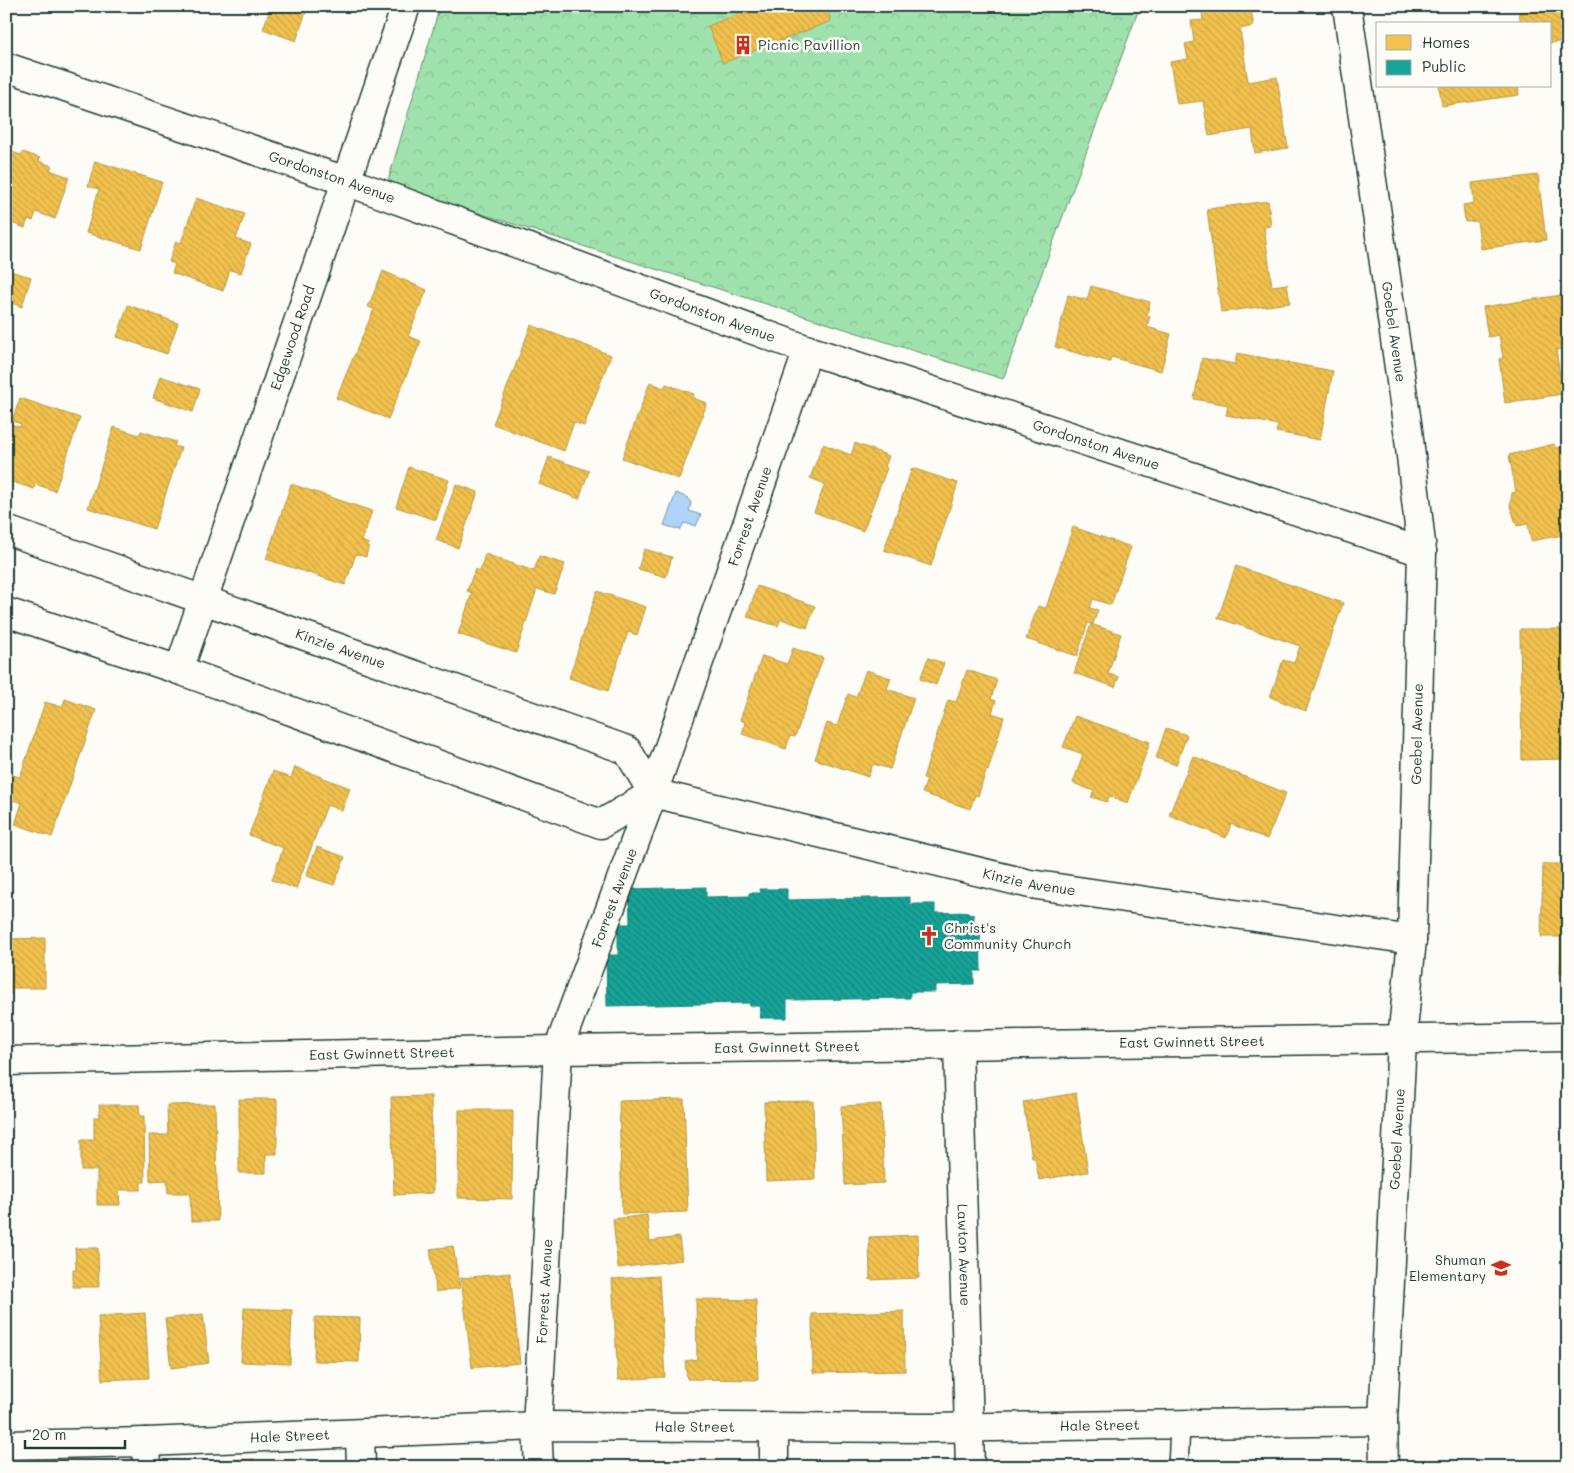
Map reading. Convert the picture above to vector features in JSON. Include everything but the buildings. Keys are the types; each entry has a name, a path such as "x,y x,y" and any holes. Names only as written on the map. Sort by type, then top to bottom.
{"street":[{"name":"Edgewood Road","path":"179,670 406,6"},
{"name":"Goebel Avenue","path":"1347,6 1408,430 1422,552 1412,940 1402,1040 1383,1421 1384,1467"},
{"name":"Gordonston Avenue","path":"6,67 346,181 808,350 1422,552"},
{"name":"Forrest Avenue","path":"539,1467 537,1426 558,1050 653,793 808,350"},
{"name":"Kinzie Avenue","path":"6,530 627,750 653,793 1030,884 1412,940"},
{"path":"6,612 179,670 600,824 653,793"},
{"name":"East Gwinnett Street","path":"6,1062 558,1050 1568,1037"},
{"name":"Lawton Avenue","path":"958,1044 970,1467"},
{"name":"Hale Street","path":"6,1445 146,1454 360,1434 537,1426 774,1429 969,1428 1180,1426 1383,1421"},
{"path":"774,1429 774,1467"},
{"path":"360,1434 361,1467"}],"lane":[{"path":"1178,1467 1180,1426"}],"green space":[{"path":"440,6 1140,6 1003,379 387,184"}],"water":[{"path":"676,493 688,498 691,503 689,511 701,515 696,526 684,523 680,530 664,525"}],"place":[{"name":"Picnic Pavillion","path":"743,45"},
{"name":"Christ's Community Church","path":"929,936"},
{"name":"Shuman Elementary","path":"1501,1268"}]}
